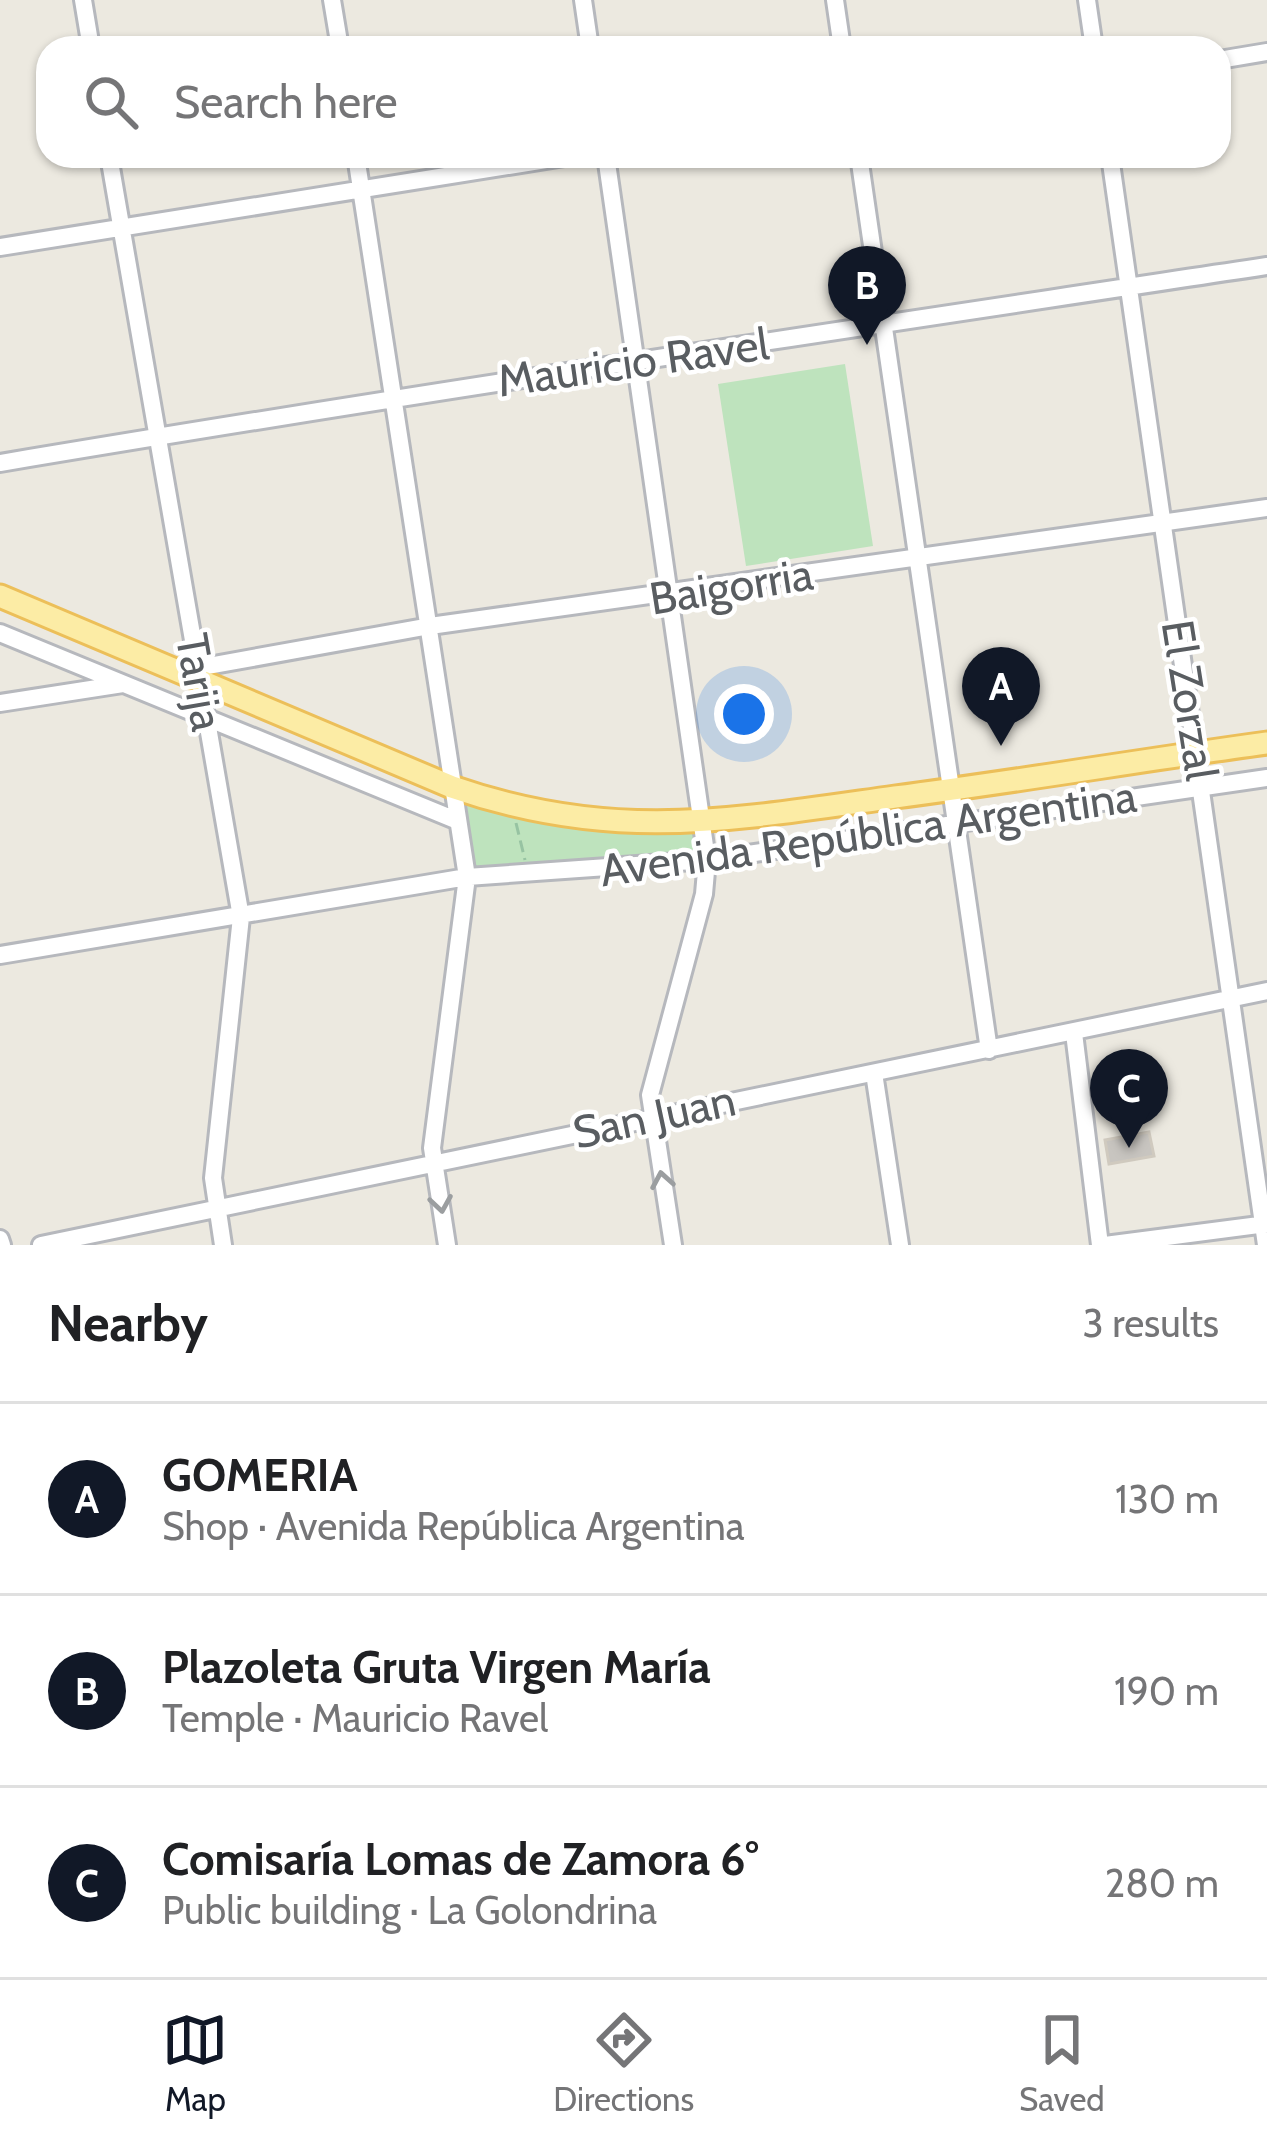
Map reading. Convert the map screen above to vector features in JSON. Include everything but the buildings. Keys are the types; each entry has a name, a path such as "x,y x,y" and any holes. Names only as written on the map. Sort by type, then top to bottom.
{"main road":[{"name":"Avenida República Argentina","path":"0,596 198,674 452,788 541,814 629,824 702,824 1267,743"}],"street":[{"path":"82,0 89,36"},
{"path":"332,0 338,36"},
{"path":"583,0 588,36"},
{"path":"835,0 840,36"},
{"path":"1087,0 1092,36"},
{"path":"1231,58 1267,52"},
{"name":"Tarija","path":"111,168 241,916 213,1178 223,1245"},
{"path":"358,168 467,877 434,1163 447,1245"},
{"path":"0,247 490,168"},
{"path":"608,168 707,860 704,894 654,1076 651,1115 673,1245"},
{"path":"861,168 989,1050"},
{"name":"El Zorzal","path":"1112,168 1266,1245"},
{"name":"Mauricio Ravel","path":"0,463 392,396 885,327 1267,266"},
{"name":"Baigorria","path":"198,674 430,626 1267,508"},
{"path":"0,633 458,821"},
{"path":"0,704 123,684"},
{"name":"Avenida República Argentina","path":"0,955 467,877 707,860 1267,778"},
{"name":"San Juan","path":"41,1245 1267,991"},
{"path":"1074,1033 1102,1245 1265,1224"},
{"path":"874,1073 900,1245"}],"path":[{"path":"526,865 515,821 533,824"}],"green space":[{"path":"845,364 873,546 746,566 718,384"},
{"path":"461,804 589,826 697,832 701,856 474,869"}],"place":[{"name":"Plazoleta Gruta Virgen María","path":"867,345"},
{"name":"GOMERIA","path":"1001,746"},
{"name":"Comisaría Lomas de Zamora 6°","path":"1129,1148"}]}
